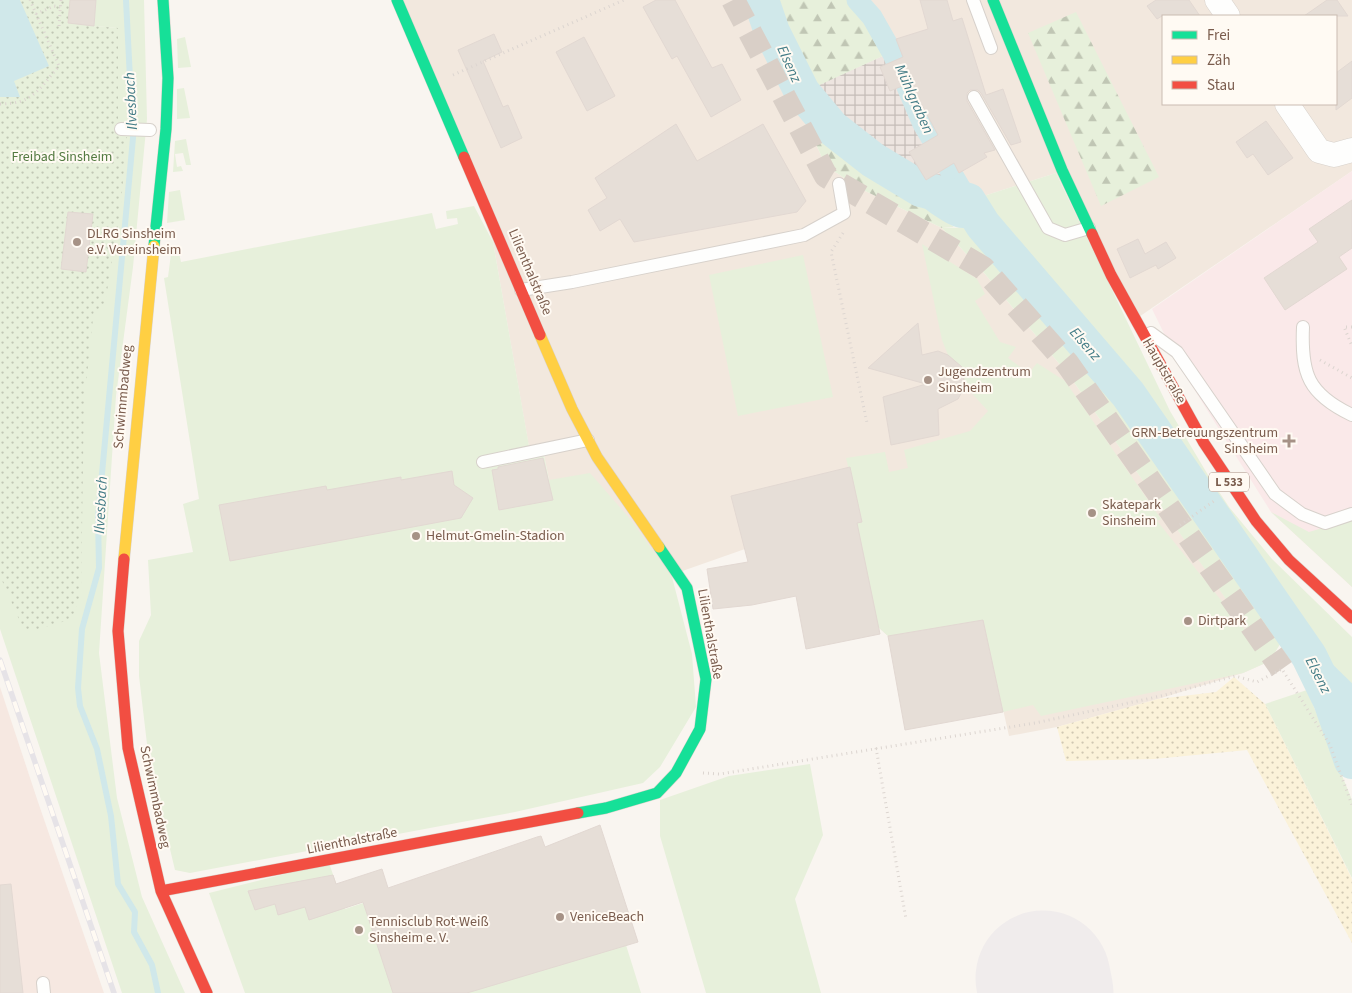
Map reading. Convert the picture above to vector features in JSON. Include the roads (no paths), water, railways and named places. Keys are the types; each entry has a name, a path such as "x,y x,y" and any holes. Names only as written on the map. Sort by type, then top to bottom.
{"street":[{"name":"Schwimmbadweg","path":"163,0 168,78 166,129 141,363 118,631 128,748 161,891 207,993"},
{"name":"Lilienthalstraße","path":"161,891 606,808 657,793 676,772 700,729 706,679 687,588 597,457 572,409 397,0"},
{"name":"Hauptstraße","path":"993,0 1062,170 1089,228 1136,323 1204,443 1256,520 1289,560 1352,618"},
{"path":"1217,0 1227,15"},
{"path":"1288,105 1319,151 1334,155 1350,153"}],"lane":[{"path":"973,0 990,48"},
{"path":"974,97 1048,228 1065,235 1089,228"},
{"path":"121,129 150,130"},
{"path":"521,290 582,280 804,235 844,213 839,184"},
{"path":"1136,323 1177,352 1275,494 1302,514 1325,523 1352,514"},
{"path":"1303,327 1302,351 1304,368 1313,385 1330,405 1352,415"},
{"path":"483,462 588,440"}],"water":[{"path":"0,0 20,0 49,66 14,81 20,97 0,97"},
{"path":"873,160 921,189 968,201 983,225 961,228 942,220 920,205"}],"waterway":[{"name":"Ilvesbach","path":"126,0 133,138 98,517 99,568 82,629 78,688 80,706 97,749 111,816 118,884 135,912 134,932 152,965 158,993"},
{"name":"Elsenz","path":"761,0 772,32 802,92 832,128 873,160 921,189 968,201 983,225 1128,394 1309,656 1331,701 1352,761"},
{"name":"Mühlgraben","path":"857,0 872,17 893,54 923,124 968,201"},
{"name":"Mühlgraben","path":"1309,656 1352,698"}],"tunnel":[{"path":"733,0 826,176 983,268 1067,363 1282,669"}],"railway":[{"path":"0,660 114,993"}],"place":[{"name":"DLRG Sinsheim e.V. Vereinsheim","path":"77,242"},
{"name":"Jugendzentrum Sinsheim","path":"928,380"},
{"name":"GRN-Betreuungszentrum Sinsheim","path":"1289,441"},
{"name":"Skatepark Sinsheim","path":"1092,513"},
{"name":"Helmut-Gmelin-Stadion","path":"416,536"},
{"name":"Dirtpark","path":"1188,621"},
{"name":"VeniceBeach","path":"560,917"},
{"name":"Tennisclub Rot-Weiß Sinsheim e. V.","path":"359,930"}],"park label":[{"name":"Freibad Sinsheim","path":"62,157"}]}
